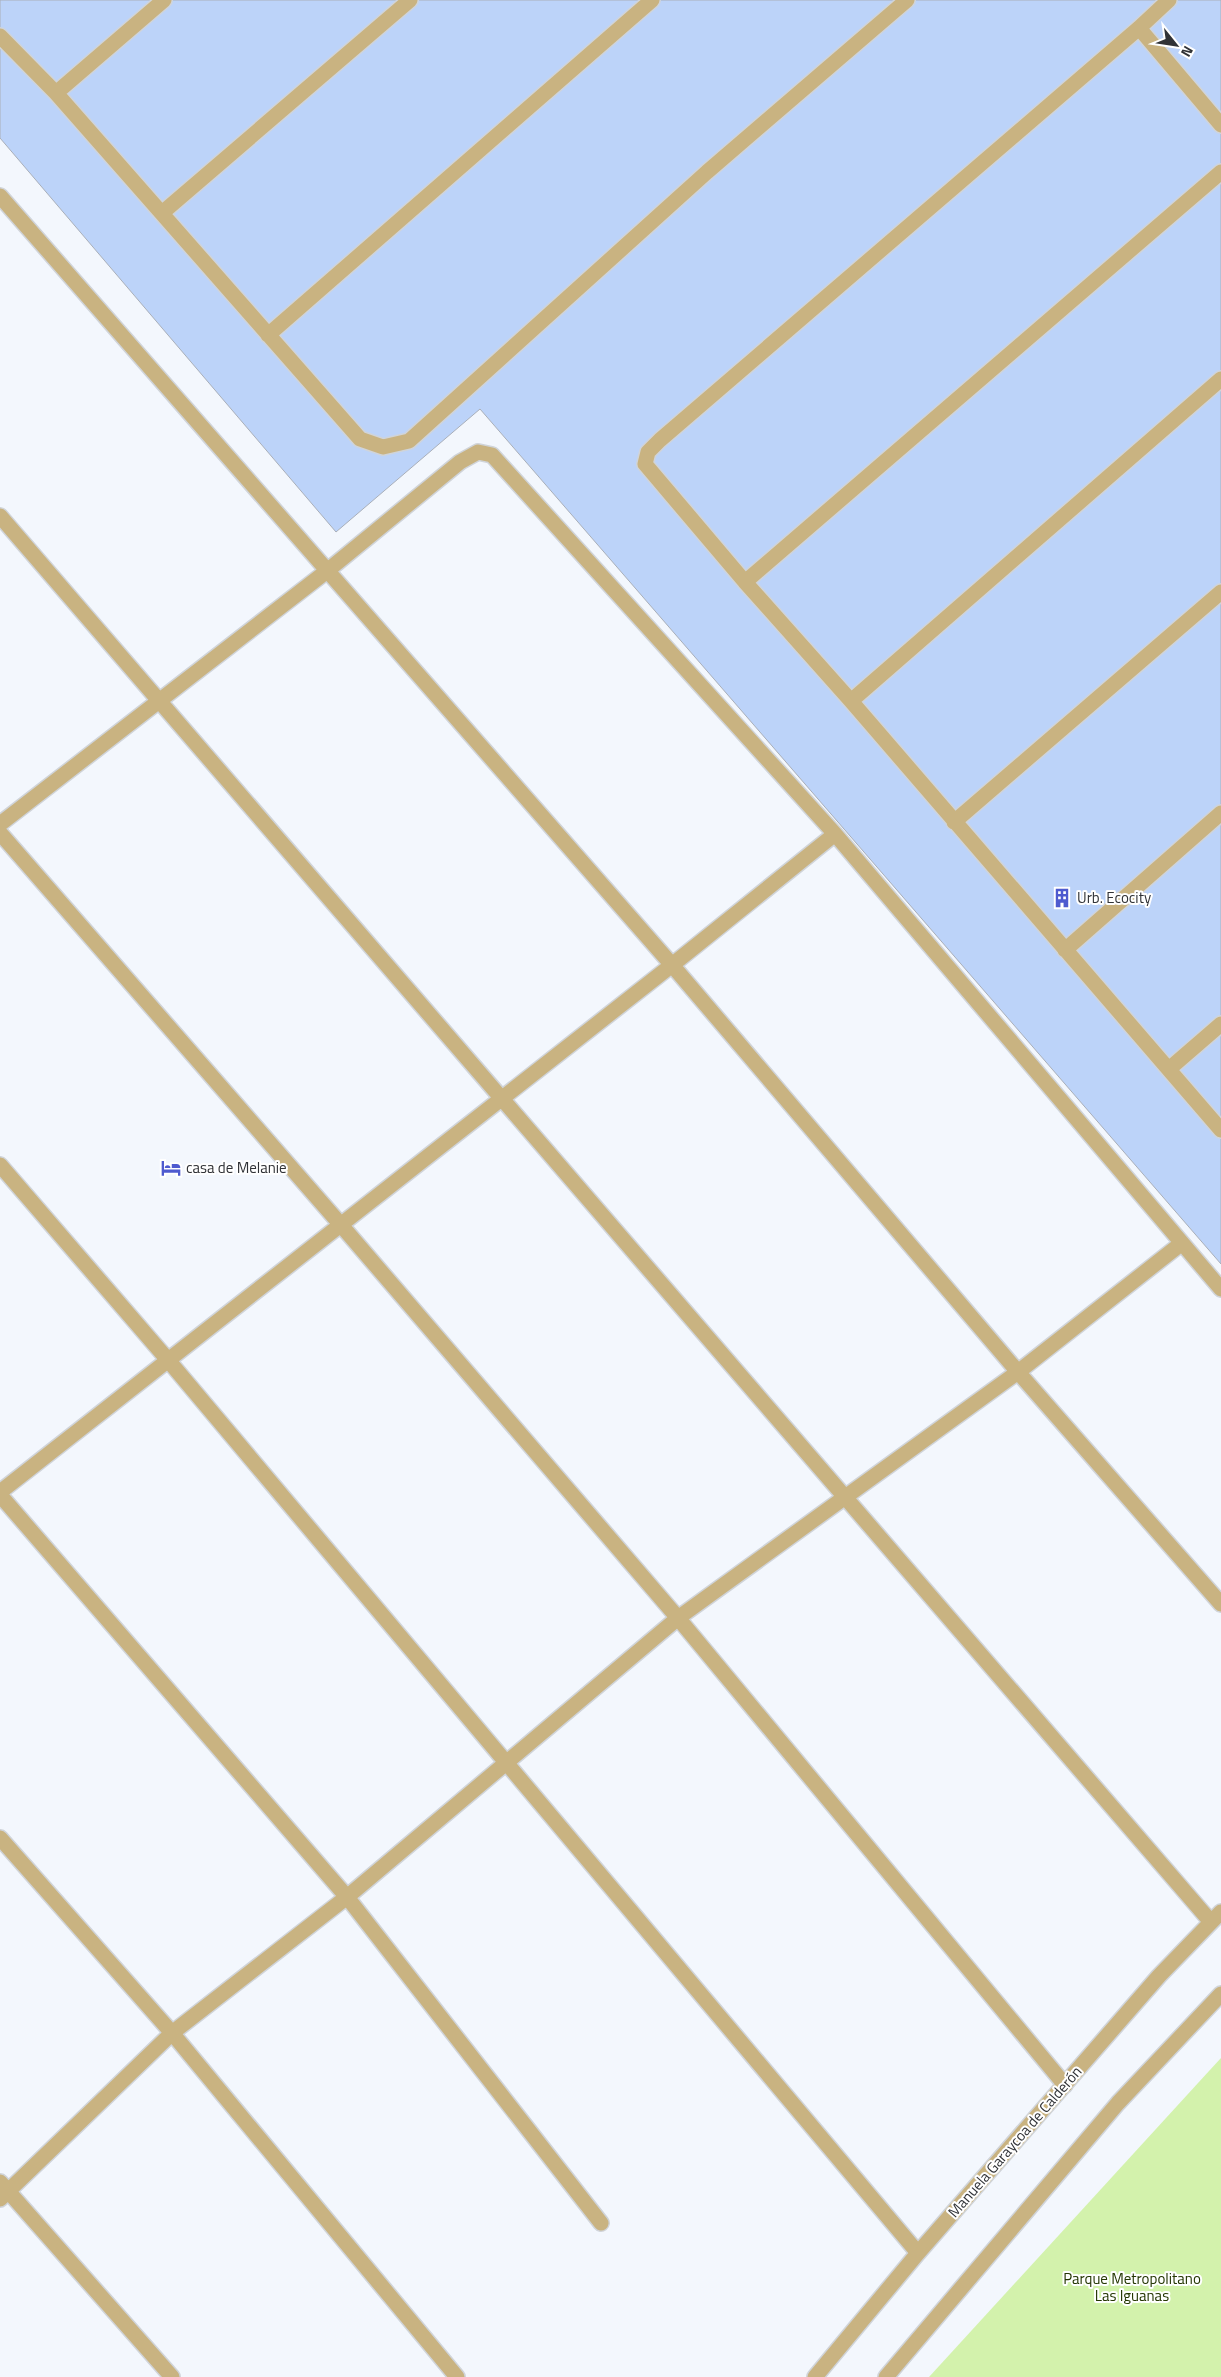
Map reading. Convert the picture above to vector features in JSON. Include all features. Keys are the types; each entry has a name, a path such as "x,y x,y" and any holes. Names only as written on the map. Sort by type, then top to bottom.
{"street":[{"path":"56,93 164,0"},
{"path":"162,213 410,0"},
{"path":"268,335 652,0"},
{"path":"0,36 56,93 360,439 383,447 409,441 707,172 908,0"},
{"path":"1162,2 1139,28 943,195 648,452 645,464 745,582 1221,1130"},
{"path":"1139,28 1221,125"},
{"path":"745,582 1221,172"},
{"path":"0,196 672,965 1018,1372 1221,1604"},
{"path":"850,701 1221,379"},
{"path":"0,824 327,572 460,462 478,452 492,455 835,834 1221,1289"},
{"path":"0,516 501,1100 845,1496 1216,1917"},
{"path":"954,822 1221,592"},
{"path":"1066,950 1221,813"},
{"path":"0,833 341,1224 678,1618 1065,2086"},
{"path":"601,2223 347,1897 0,1494 672,965 835,834"},
{"path":"1169,1069 1221,1024"},
{"path":"0,1165 168,1360 918,2253"},
{"path":"172,2377 3,2191 172,2034 347,1897 678,1618 1018,1372 1182,1243"},
{"path":"0,1838 172,2034 457,2377"},
{"name":"Manuela Garaycoa de Calderón","path":"815,2377 918,2253 1159,1976 1216,1917"},
{"path":"886,2377 1118,2103 1221,1994"}],"green space":[{"name":"Parque Metropolitano Las Iguanas","path":"1221,2058 1221,2377 929,2377 1209,2071"}],"building":[{"name":"Urb. Ecocity","path":"0,0 1221,0 1221,1264 480,409 336,532 0,138"}],"place":[{"name":"Urb. Ecocity","path":"1062,898"},
{"name":"casa de Melanie","path":"171,1168"}]}
